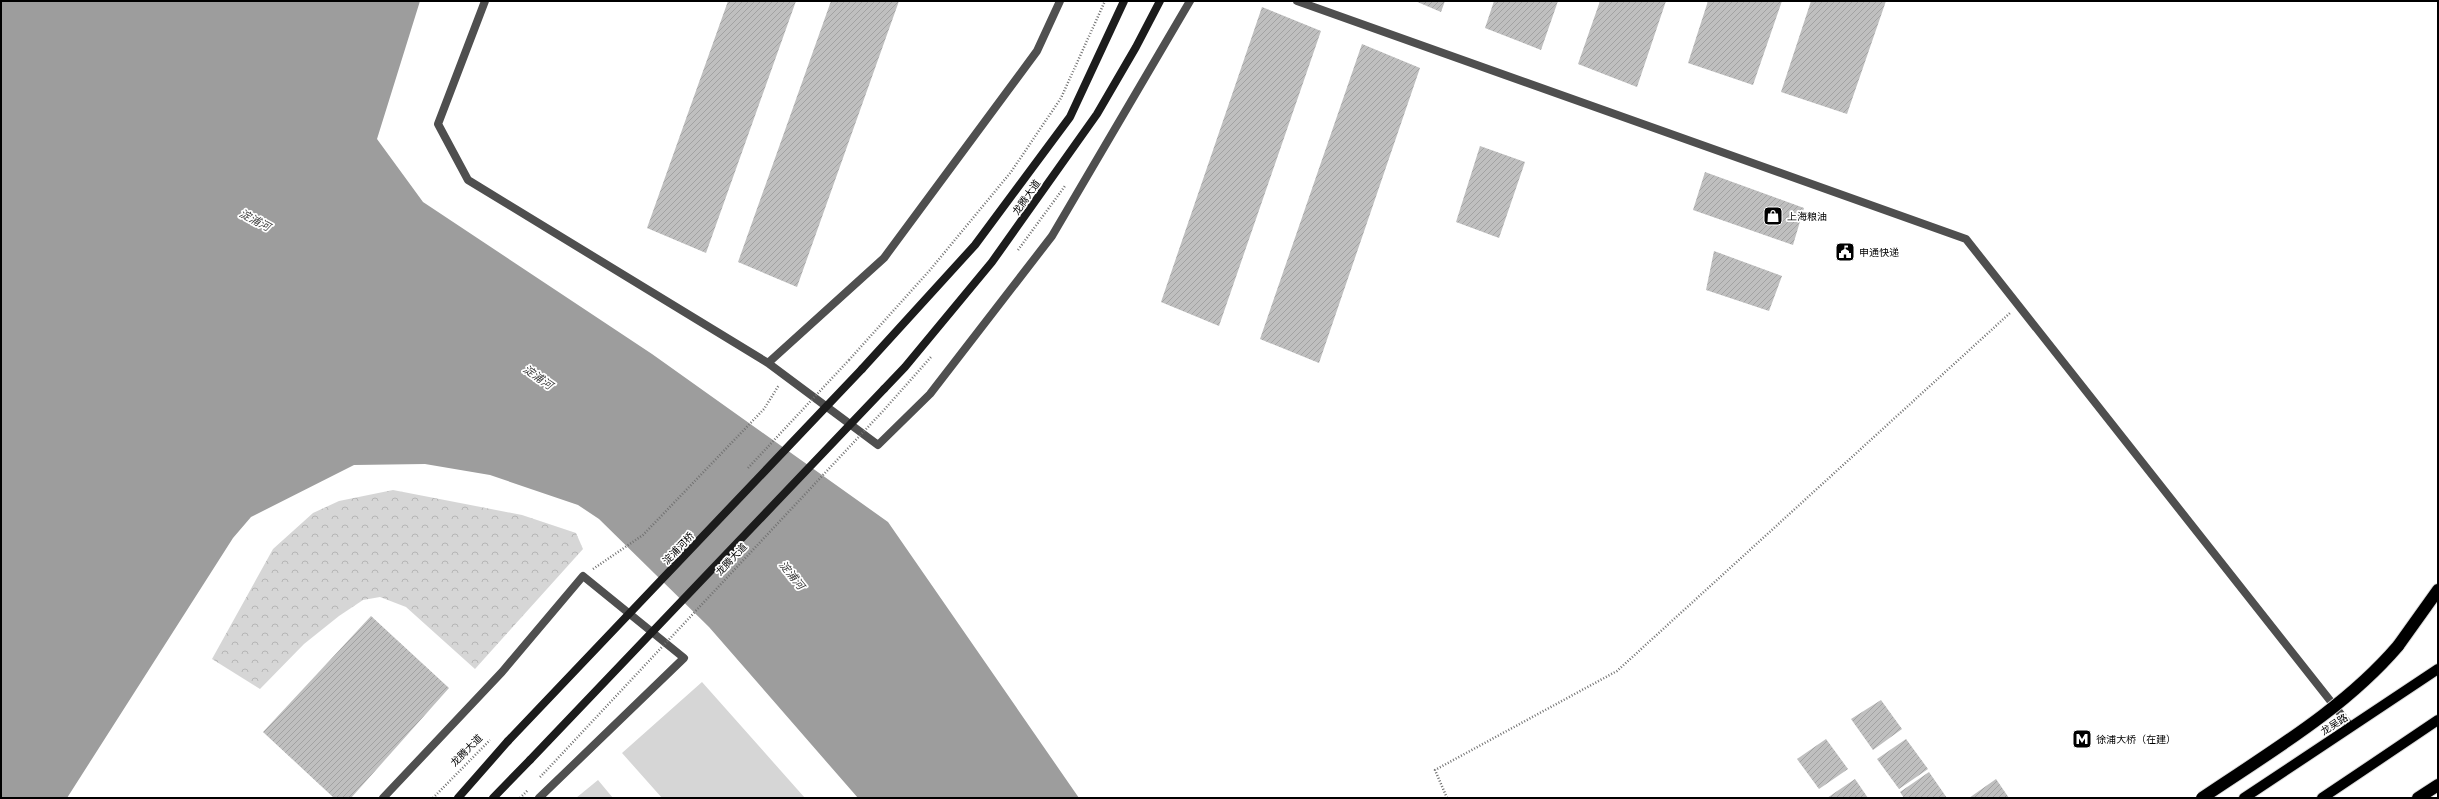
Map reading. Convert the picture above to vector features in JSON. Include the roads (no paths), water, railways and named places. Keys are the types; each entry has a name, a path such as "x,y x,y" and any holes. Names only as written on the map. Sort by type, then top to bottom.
{"highway":[{"path":"2202,798 2313,722 2364,682 2408,634 2438,590"},
{"path":"2418,798 2438,785"}],"main road":[{"name":"龙腾大道","path":"862,369 975,245 1070,117 1124,1"},
{"name":"龙腾大道","path":"493,798 905,367 1001,249 1097,114 1136,48 1160,1"},
{"name":"淀浦河桥","path":"458,798 508,741 862,369"},
{"name":"龙吴路","path":"2244,798 2438,669"},
{"path":"2322,798 2438,720"}],"street":[{"path":"485,1 438,124 468,180 768,363 878,445 930,394 1052,236 1190,1"},
{"path":"768,363 884,258 1037,51 1060,1"},
{"path":"1298,1 1966,239 2020,305 2351,727"},
{"path":"383,798 502,672 583,576 684,658 539,798"}],"water":[{"name":"淀浦河","path":"1,1 420,1 377,139 423,202 652,354 888,522 1079,798 858,798 709,627 599,519 578,505 490,475 425,464 354,465 251,517 233,538 67,798 1,798"}],"place":[{"name":"上海粮油","path":"1773,216"},
{"name":"申通快递","path":"1845,252"},
{"name":"徐浦大桥（在建）","path":"2082,739"}]}
